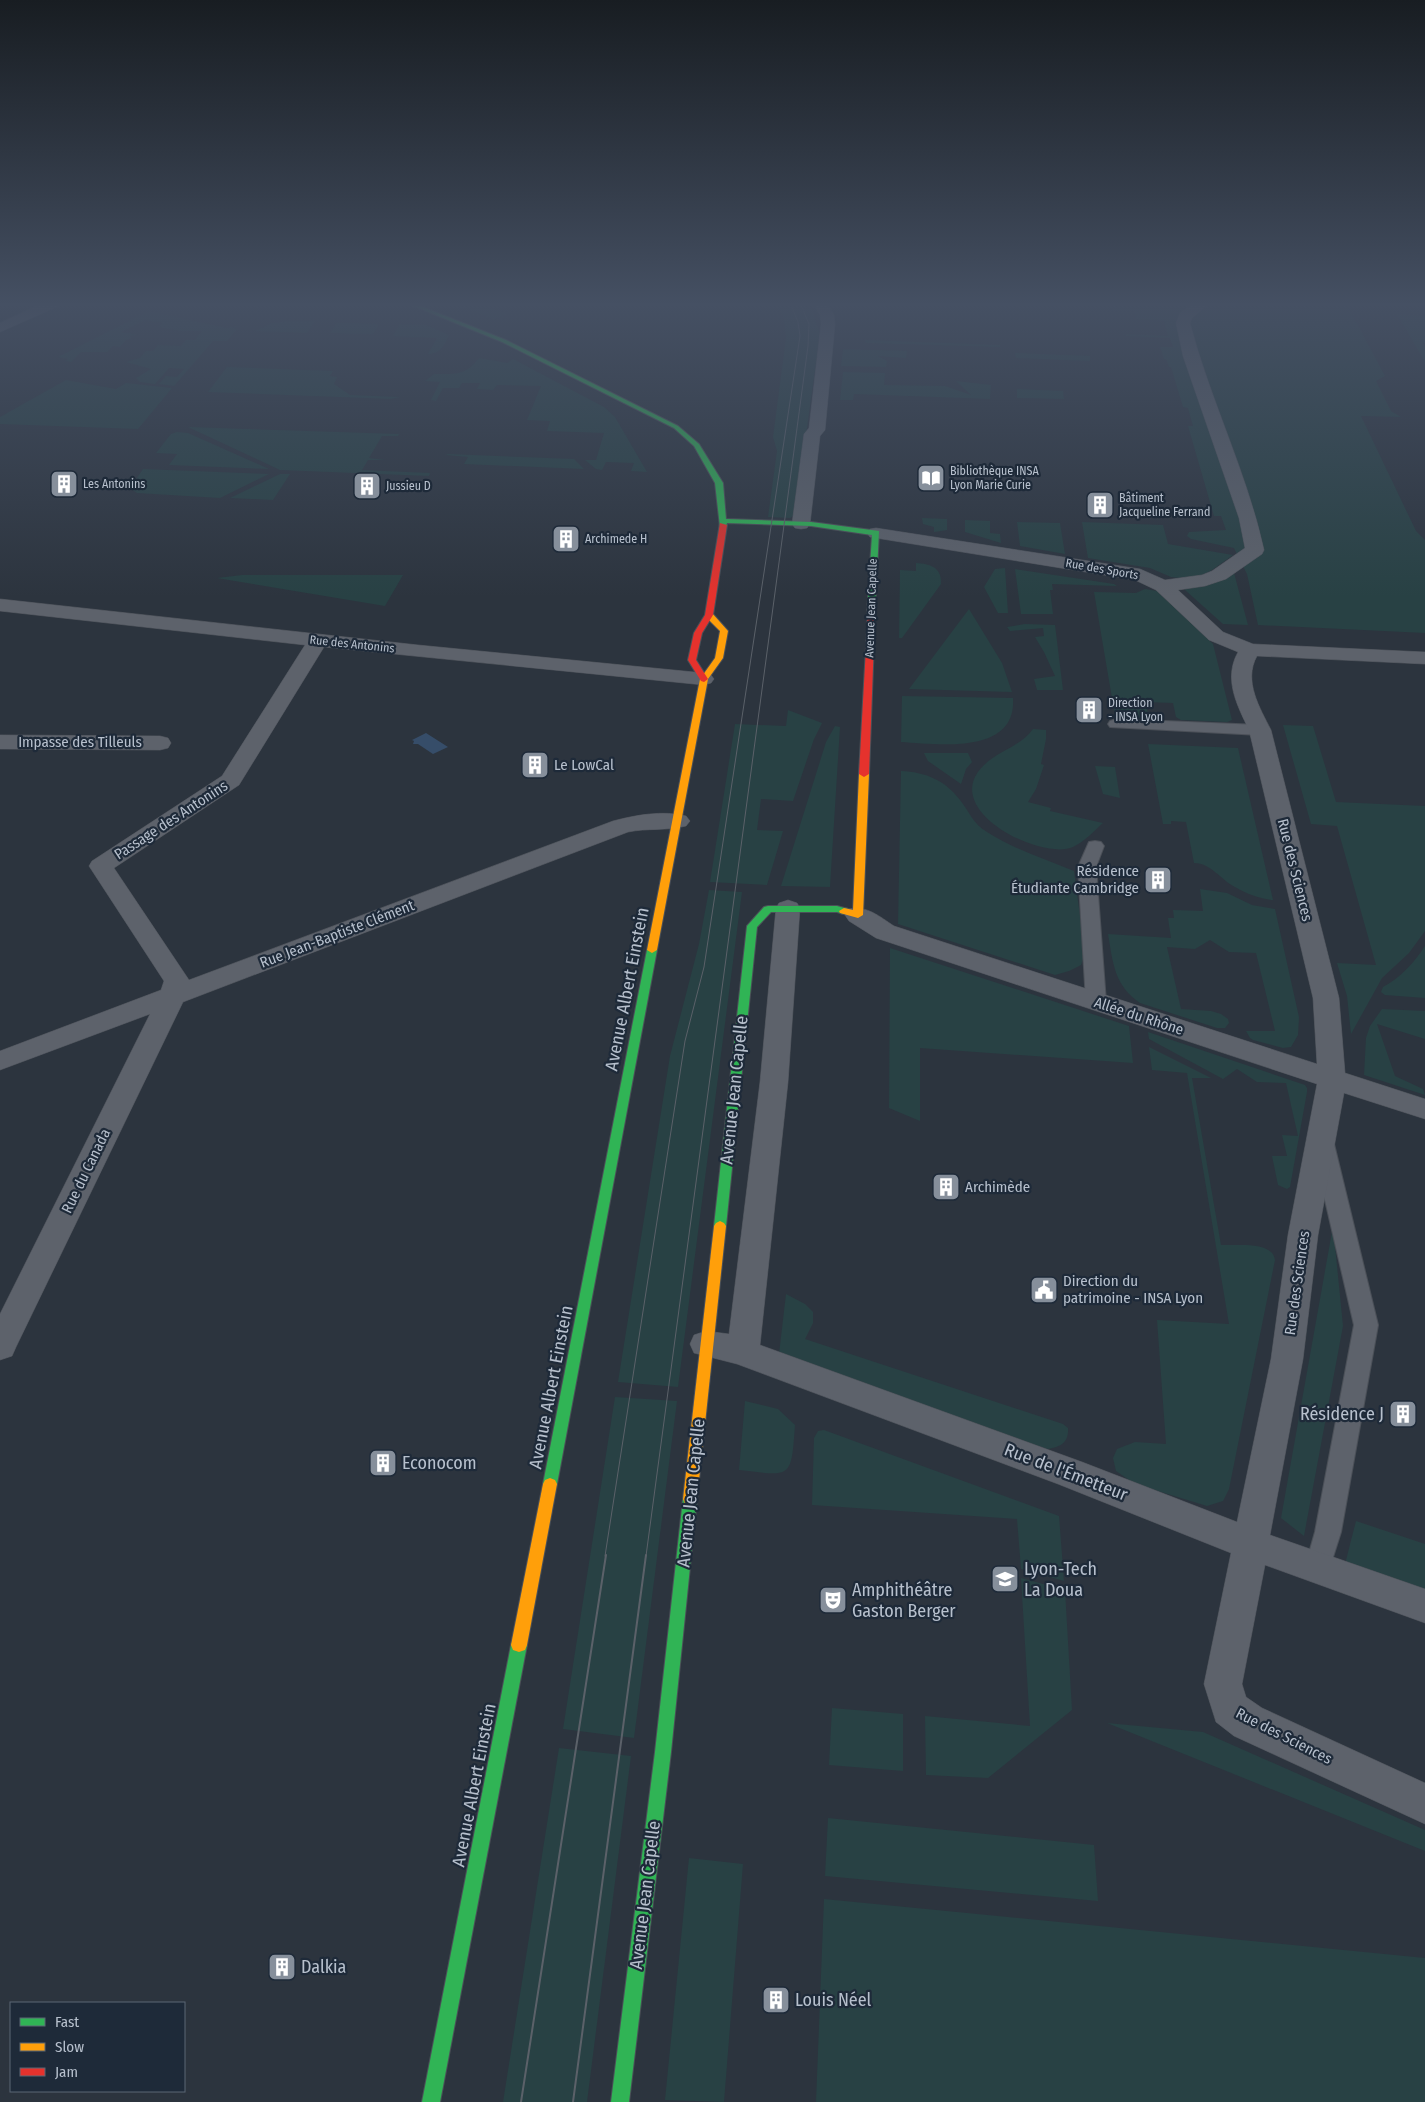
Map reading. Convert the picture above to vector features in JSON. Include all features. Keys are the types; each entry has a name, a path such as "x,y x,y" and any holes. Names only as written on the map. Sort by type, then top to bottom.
{"street":[{"path":"624,401 676,427 697,445 710,465 721,493 724,521 709,615 698,633 692,660 704,679"},
{"path":"801,524 812,434 817,430 820,401"},
{"path":"1163,586 1205,580 1219,575 1255,550 1248,518 1208,401"},
{"path":"724,521 801,524 876,533"},
{"name":"Rue des Sports","path":"876,533 1128,573 1150,579 1163,586 1216,636 1250,650 1425,658"},
{"name":"Avenue Jean Capelle","path":"620,2102 664,1742 752,926 768,910 788,908 837,909 858,915 876,533"},
{"name":"Rue des Antonins","path":"0,605 318,640 704,679"},
{"name":"Avenue Albert Einstein","path":"431,2102 704,679 719,658 724,631 709,615"},
{"name":"Passage des Antonins","path":"172,996 177,981 101,866 232,780 318,640"},
{"name":"Rue des Sciences","path":"1250,650 1244,658 1239,671 1244,697 1260,730 1326,998 1332,1079 1303,1235 1287,1359 1223,1684 1230,1709 1248,1722 1425,1804"},
{"name":"Impasse des Tilleuls","path":"0,742 160,742"},
{"name":"Rue Jean-Baptiste Clément","path":"0,1062 621,826 640,822 678,821"},
{"path":"743,1352 774,1082 788,908"},
{"name":"Allée du Rhône","path":"858,915 885,932 1425,1109"},
{"name":"Rue du Canada","path":"0,1346 172,996"},
{"name":"Rue de l'Émetteur","path":"706,1344 723,1346 743,1352 1070,1473 1251,1544 1425,1606"}],"lane":[{"path":"1116,724 1260,730"},
{"path":"1095,846 1087,867 1096,1002"},
{"path":"1318,1567 1328,1532 1366,1326 1322,1136"}],"green space":[{"path":"28,401 161,401 138,429 0,424 0,417"},
{"path":"535,401 593,401 604,407 615,417 647,472 631,471 634,463 606,462 602,470 596,469 585,460 596,460 604,433 547,431 550,421 527,420"},
{"path":"778,401 811,401 795,515 790,518 768,517 777,451 773,437"},
{"path":"1181,401 1386,401 1391,411 1401,417 1361,416 1416,531 1425,540 1425,633 1258,625 1247,574 1234,548 1191,539 1187,536 1189,532 1226,530 1221,516 1214,516 1188,426 1193,426 1188,408 1183,407"},
{"path":"188,427 399,434 398,436 382,436 369,458 385,460 368,460 362,470 430,473 429,476 280,470"},
{"path":"177,432 188,433 269,469 169,465 177,454 156,453 171,434"},
{"path":"446,455 574,459 584,469 464,464 468,457"},
{"path":"143,469 269,474 220,498 137,493 130,488"},
{"path":"280,474 290,474 273,500 230,498"},
{"path":"922,518 947,519 947,530 934,532 934,527 923,524"},
{"path":"965,520 990,521 990,533 1000,534 1001,543 965,532"},
{"path":"1017,522 1060,523 1065,554 1020,546"},
{"path":"1082,522 1163,525 1168,544 1233,555 1200,576 1189,579 1171,577 1150,568 1088,558"},
{"path":"916,563 926,564 937,570 941,578 941,584 902,638 899,638 900,570 916,571"},
{"path":"1005,568 1008,613 998,613 984,587 995,569"},
{"path":"1015,569 1117,586 1052,584 1053,590 1050,590 1053,614 1021,614"},
{"path":"1234,573 1248,625 1223,624 1184,589 1211,584"},
{"path":"242,575 403,575 385,606 217,578"},
{"path":"1145,589 1157,591 1213,644 1232,720 1227,722 1181,720 1176,717 1173,703 1146,702 1148,715 1144,718 1115,716 1094,592 1136,593"},
{"path":"969,609 1002,663 1012,692 909,689"},
{"path":"1025,624 1055,625 1063,690 1037,690 1034,679 1055,676 1035,637 1044,636 1043,628 1010,631 1007,627"},
{"path":"902,696 1013,698 1011,717 1002,730 989,738 972,742 934,744 901,742"},
{"path":"788,710 822,723 814,739 793,801 761,799 757,830 783,831 767,885 710,882 735,724 786,726"},
{"path":"1283,725 1313,726 1336,802 1425,806 1425,931 1409,953 1382,978 1351,1034 1347,996 1337,963 1376,965 1337,826 1311,824"},
{"path":"835,726 840,727 830,887 781,886 826,742"},
{"path":"1033,729 1046,730 1046,739 1041,764 1044,765 1036,789 1028,802 1051,808 1050,811 1103,823 1073,847 1060,849 1043,847 1024,841 1006,832 990,821 978,807 972,792 975,777 980,769 987,762 1027,736"},
{"path":"1148,744 1238,748 1273,900 1244,892 1206,866 1194,863 1186,822 1171,821 1171,824 1163,824"},
{"path":"924,753 968,753 972,762 966,769 961,784 928,761"},
{"path":"1095,766 1115,767 1120,798 1103,794"},
{"path":"901,771 926,775 941,782 954,793 982,829 1018,849 1074,871 1085,953 1081,965 1055,975 898,924"},
{"path":"1200,889 1227,893 1252,905 1275,909 1299,1017 1298,1035 1291,1047 1283,1048 1253,1040 1246,1031 1275,1031 1256,953 1229,952 1210,940 1195,949 1167,947 1181,1009 1211,1011 1221,1014 1228,1019 1229,1023 1225,1028 1217,1028 1140,1003 1131,996 1120,981 1113,964 1108,934 1171,938 1168,918 1174,918 1173,910 1203,911"},
{"path":"709,890 742,892 678,1387 618,1382 670,1056 699,944"},
{"path":"1425,946 1425,998 1385,995 1381,992 1383,987 1406,970"},
{"path":"890,948 1129,1026 1133,1063 920,1048 920,1121 889,1108"},
{"path":"1382,1009 1425,1011 1425,1039 1377,1024 1395,1076 1423,1089 1425,1095 1364,1075 1366,1038 1370,1026"},
{"path":"1148,1032 1305,1085 1307,1092 1290,1187 1287,1189 1278,1185 1272,1156 1287,1156 1282,1135 1298,1136 1286,1083 1257,1082 1237,1069 1223,1079 1149,1039"},
{"path":"1149,1047 1211,1078 1192,1078 1221,1245 1252,1245 1261,1247 1267,1249 1275,1260 1229,1489 1223,1501 1207,1506 1135,1484 1116,1471 1113,1458 1117,1449 1135,1442 1166,1444 1157,1320 1229,1324 1187,1073 1152,1070"},
{"path":"1333,1226 1343,1326 1304,1536 1281,1518"},
{"path":"786,1294 805,1304 813,1312 813,1323 805,1339 1063,1424 1068,1428 1065,1441 1056,1447 1047,1449 779,1354"},
{"path":"615,1397 677,1401 634,1738 563,1729"},
{"path":"745,1401 778,1409 795,1425 792,1456 785,1470 779,1473 770,1473 739,1470"},
{"path":"824,1430 1059,1516 1064,1581 1021,1569 1017,1519 812,1505 814,1438 818,1431"},
{"path":"1356,1521 1425,1544 1425,1592 1344,1568"},
{"path":"1021,1578 1065,1590 1072,1710 988,1778 926,1775 925,1716 1030,1726"},
{"path":"832,1708 903,1714 903,1771 829,1765"},
{"path":"1107,1723 1203,1732 1425,1830 1425,1851"},
{"path":"559,1748 631,1756 587,2102 503,2102"},
{"path":"828,1818 1094,1845 1098,1901 825,1876"},
{"path":"689,1858 743,1864 724,2102 665,2100"},
{"path":"824,1899 1425,1958 1425,2102 816,2102"}],"water":[{"path":"426,733 448,747 433,754 418,744 413,744 414,741 412,740"}],"tram line":[{"path":"605,1556 685,1041 704,967 790,401"},
{"path":"646,1556 801,401"},
{"path":"521,2102 606,1555"},
{"path":"573,2102 646,1555"}],"traffic: fast":[{"path":"624,401 676,427 697,445 719,483 723,525"},
{"path":"724,521 811,524 876,533 871,613"},
{"path":"720,1226 752,926 768,909 837,909 844,911"},
{"path":"550,1484 652,950"},
{"path":"620,2102 663,1752 690,1499"},
{"path":"431,2102 519,1645"}],"traffic: slow":[{"path":"652,950 704,679 719,658 724,631 709,615"},
{"path":"844,911 858,915 864,774"},
{"path":"690,1499 720,1226"},
{"path":"519,1645 550,1484"}],"traffic: jam":[{"path":"704,679 692,660 698,633 709,615 723,525"},
{"path":"864,774 871,613"}],"place":[{"name":"Bibliothèque INSA Lyon Marie Curie","path":"931,478"},
{"name":"Les Antonins","path":"64,484"},
{"name":"Jussieu D","path":"367,486"},
{"name":"Bâtiment Jacqueline Ferrand","path":"1100,505"},
{"name":"Archimede H","path":"566,539"},
{"name":"Direction - INSA Lyon","path":"1089,710"},
{"name":"Le LowCal","path":"535,765"},
{"name":"Résidence Étudiante Cambridge","path":"1158,880"},
{"name":"Archimède","path":"946,1187"},
{"name":"Direction du patrimoine - INSA Lyon","path":"1044,1290"},
{"name":"Résidence J","path":"1403,1414"},
{"name":"Econocom","path":"383,1463"},
{"name":"Lyon-Tech La Doua","path":"1005,1579"},
{"name":"Amphithéâtre Gaston Berger","path":"833,1600"},
{"name":"Dalkia","path":"282,1967"},
{"name":"Louis Néel","path":"776,2000"}]}
